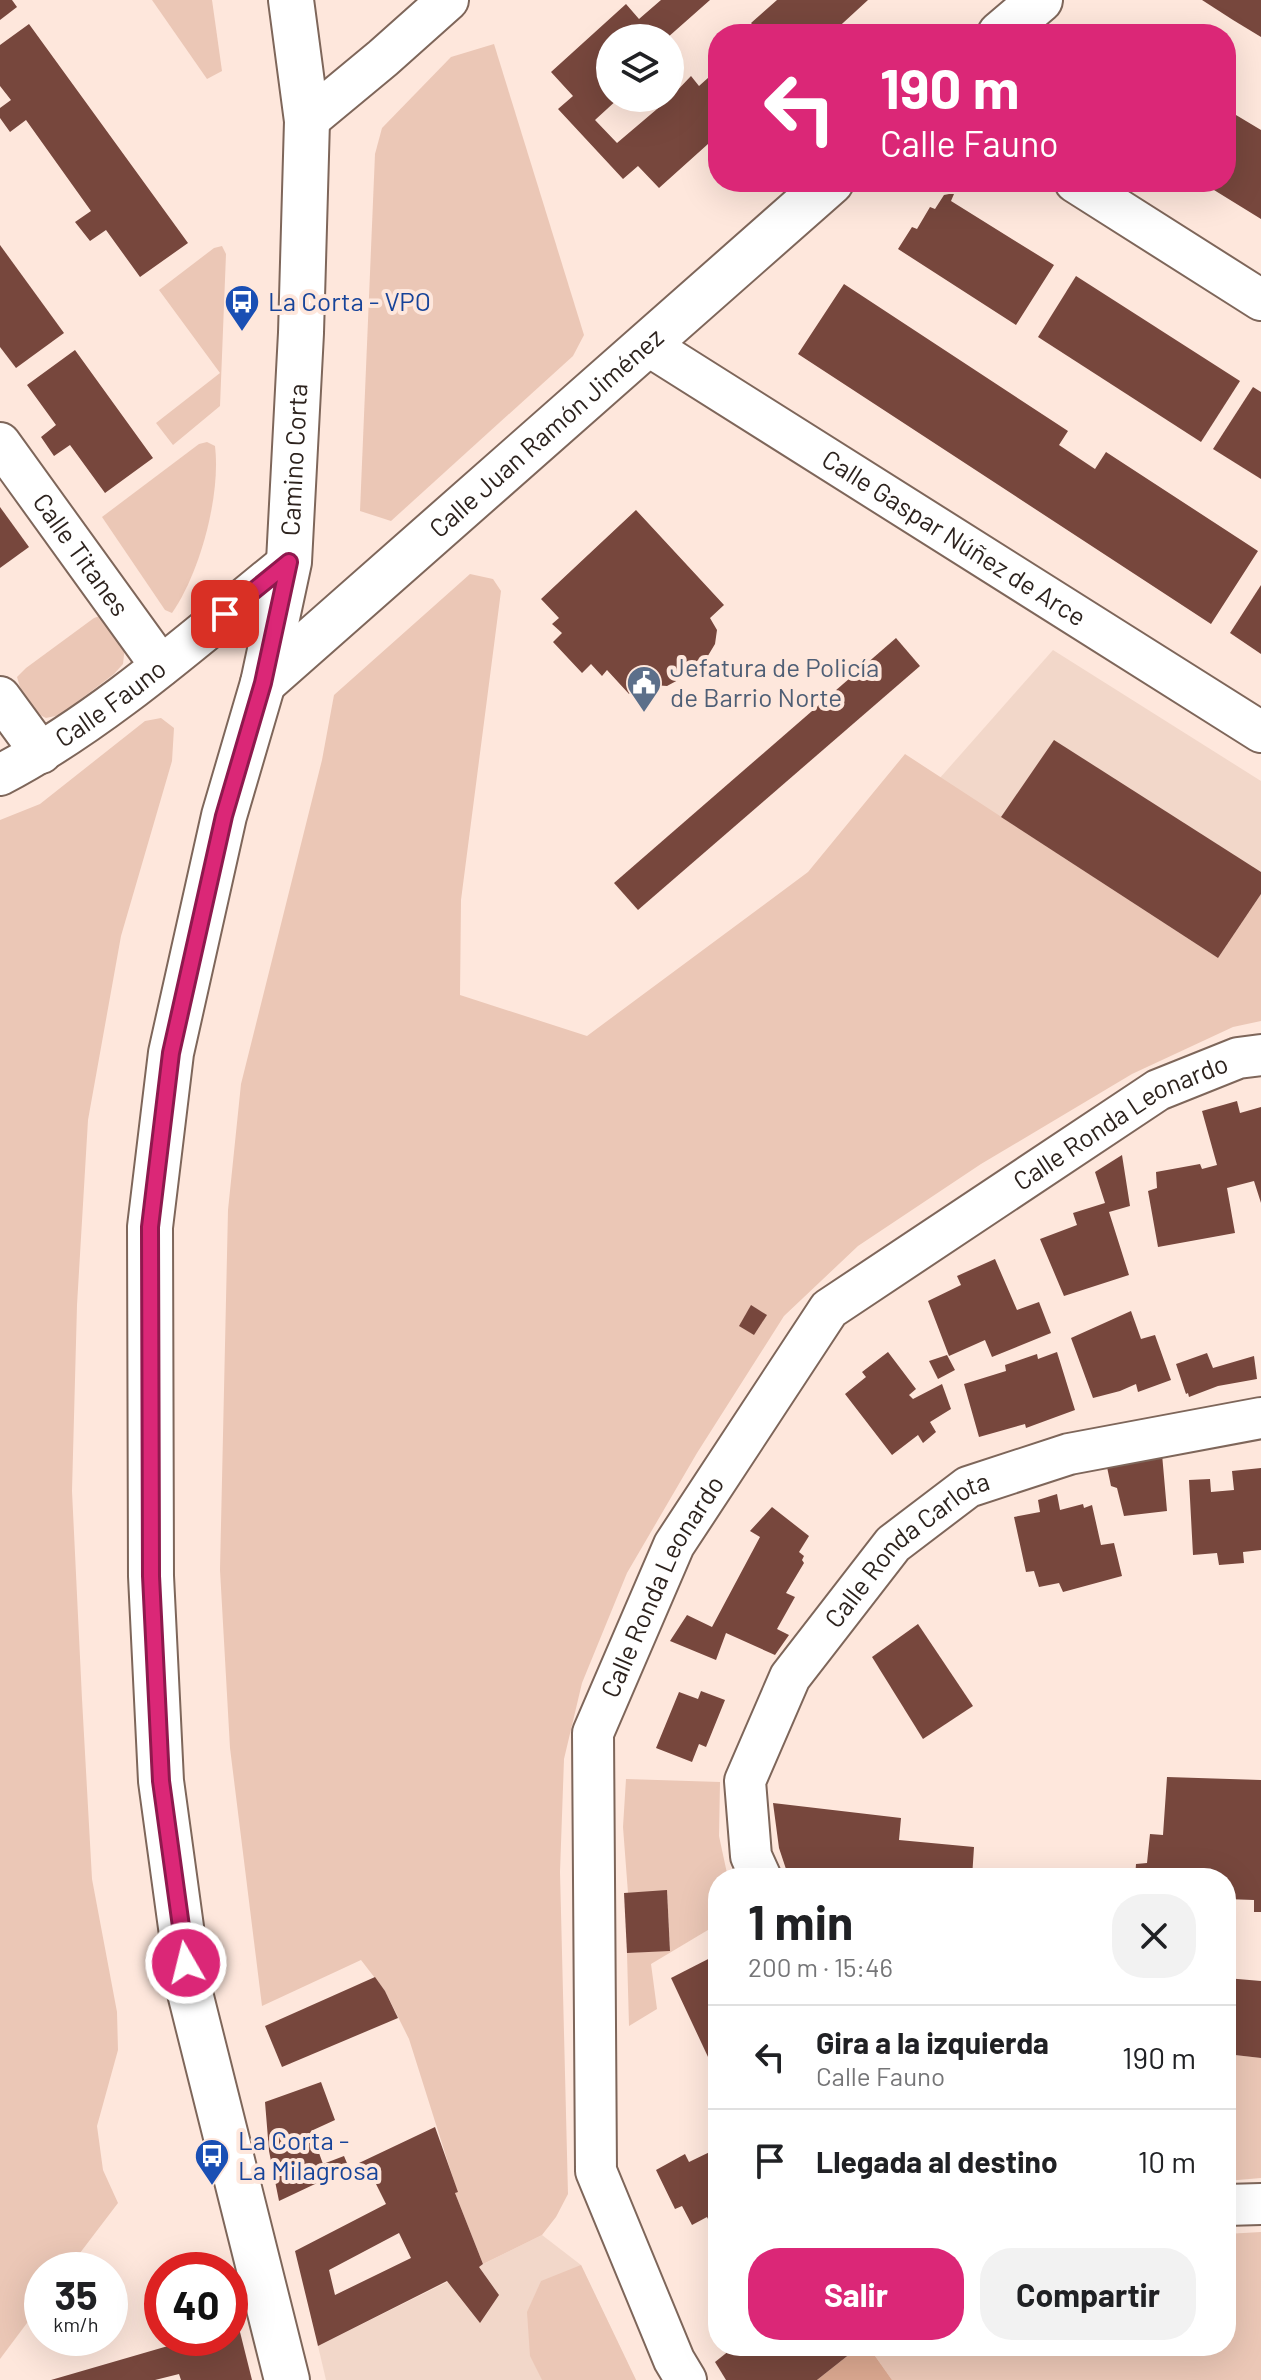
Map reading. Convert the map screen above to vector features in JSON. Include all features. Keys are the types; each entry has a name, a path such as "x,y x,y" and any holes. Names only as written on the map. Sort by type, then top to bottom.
{"street":[{"name":"Camino Corta","path":"287,2380 190,1993 161,1781 151,1576 150,1227 169,1069 224,816 263,683 289,562 301,333 307,121 291,0"},
{"path":"307,121 448,0"},
{"path":"1012,24 1040,0"},
{"name":"Calle Juan Ramón Jiménez","path":"263,683 820,192"},
{"path":"1091,192 1261,300"},
{"name":"Calle Gaspar Núñez de Arce","path":"646,344 1261,732"},
{"name":"Calle Titanes","path":"0,443 161,666"},
{"name":"Calle Fauno","path":"0,775 41,753 161,666 289,562"},
{"path":"0,697 41,753"},
{"name":"Calle Ronda Leonardo","path":"686,2380 674,2360 596,2171 593,1733 674,1545 829,1309 1158,1090 1238,1058 1261,1055"},
{"name":"Calle Ronda Carlota","path":"756,1868 751,1856 745,1781 790,1677 893,1544 968,1487 1069,1454 1261,1418"},
{"path":"1236,2205 1261,2204"}],"shaded area":[{"path":"152,0 212,0 222,71 207,79"},
{"path":"494,44 584,335 573,356 391,521 360,511 375,154 382,128 451,57"},
{"path":"222,246 226,254 220,406 173,445 156,423 220,373 159,290 214,248"},
{"path":"207,442 215,446 215,487 211,510 199,556 172,613 165,610 102,517 199,444"},
{"path":"470,574 493,579 501,591 461,900 460,995 587,1036 808,872 905,754 1218,958 1261,894 1261,1021 1233,1027 1132,1074 981,1164 858,1246 784,1316 697,1453 627,1573 582,1683 564,1759 560,1872 568,2194 542,2235 483,2264 455,2193 457,2191 409,2039 385,1991 361,1960 262,2006 230,1748 220,1570 228,1210 241,1084 322,760 334,695"},
{"path":"105,614 126,637 123,664 60,715 46,718 36,713 17,677 94,618"},
{"path":"1053,650 1261,781 1261,894 1218,958 939,779"},
{"path":"161,718 174,728 172,761 121,936 88,1120 77,1305 72,1491 92,1879 117,2012 118,2050 97,2126 103,2170 118,2203 81,2252 24,2252 24,2327 0,2359 0,820 40,804 145,721"},
{"path":"626,1779 720,1782 719,1836 726,1868 708,1868 708,1930 651,1964 657,2009 629,2026 627,1953 670,1950 667,1891 628,1893 623,1827"},
{"path":"1236,2055 1261,2058 1261,2178 1236,2180"},
{"path":"1261,2232 1261,2380 892,2380 875,2356 1236,2356 1236,2233"},
{"path":"542,2235 581,2265 636,2380 326,2380 318,2346"},
{"path":"581,2265 636,2380 542,2380 530,2356 527,2312 541,2281"},
{"path":"847,2356 875,2356 892,2380 817,2380"}],"building":[{"path":"0,0 12,0 17,7 0,20"},
{"path":"661,0 710,0 683,24 604,24 626,4 639,19"},
{"path":"777,0 868,0 842,24 751,23"},
{"path":"1202,0 1261,0 1261,37 1233,20"},
{"path":"29,24 188,243 140,277 106,230 90,241 75,222 91,211 26,120 10,132 0,118 0,108 11,100 0,86 0,45"},
{"path":"596,31 596,112 604,112 595,120 617,143 654,112 684,112 684,83 691,76 699,86 708,78 708,144 659,188 638,166 623,179 558,109 573,96 551,72"},
{"path":"1236,115 1261,130 1261,219 1217,192 1236,192"},
{"path":"954,194 951,201 1054,265 1016,325 898,249 912,227 917,229 930,207 935,209 944,195"},
{"path":"0,245 64,333 16,368 0,347"},
{"path":"1076,276 1240,381 1201,442 1038,337"},
{"path":"844,284 1068,431 1059,445 1095,469 1106,452 1258,551 1211,624 798,354"},
{"path":"75,350 153,458 105,493 70,445 54,456 41,437 56,425 27,385"},
{"path":"1253,387 1261,392 1261,479 1213,449"},
{"path":"0,507 29,547 0,568"},
{"path":"636,510 724,605 710,618 717,630 715,644 693,672 667,686 653,685 645,679 629,694 607,670 602,676 591,664 582,673 553,642 562,633 552,624 559,618 541,599"},
{"path":"1261,585 1261,654 1230,633"},
{"path":"896,638 920,666 638,910 614,883"},
{"path":"1054,740 1261,872 1261,894 1218,958 1001,817"},
{"path":"1237,1101 1240,1113 1261,1107 1261,1203 1254,1181 1227,1188 1235,1233 1158,1247 1148,1191 1157,1188 1156,1172 1200,1164 1202,1169 1217,1165 1202,1111"},
{"path":"1122,1155 1130,1206 1109,1212 1129,1275 1064,1296 1040,1239 1077,1225 1073,1213 1105,1203 1095,1172"},
{"path":"995,1259 1017,1310 1039,1302 1051,1333 992,1357 985,1340 949,1356 928,1301 961,1285 957,1276"},
{"path":"751,1305 767,1315 754,1335 739,1326"},
{"path":"1131,1311 1141,1339 1155,1335 1171,1380 1138,1392 1136,1384 1093,1398 1071,1338"},
{"path":"888,1352 916,1389 909,1395 913,1399 942,1384 951,1409 930,1422 936,1432 923,1443 918,1435 892,1455 845,1394 866,1377 862,1372"},
{"path":"1057,1352 1075,1410 1026,1428 1025,1424 979,1437 964,1384 1006,1371 1005,1365 1037,1354 1038,1359"},
{"path":"1207,1353 1213,1368 1254,1356 1257,1379 1218,1386 1189,1397 1176,1364"},
{"path":"947,1355 955,1370 938,1379 929,1361"},
{"path":"1162,1454 1167,1511 1124,1516 1117,1488 1111,1486 1107,1467"},
{"path":"1261,1468 1261,1550 1243,1552 1244,1563 1219,1565 1217,1553 1193,1555 1189,1480 1210,1479 1211,1492 1234,1490 1232,1471"},
{"path":"1057,1494 1060,1510 1092,1505 1101,1545 1114,1543 1122,1576 1063,1592 1059,1583 1039,1587 1034,1571 1026,1572 1014,1517 1040,1512 1038,1500"},
{"path":"772,1507 809,1536 799,1552 804,1556 804,1563 786,1593 795,1597 777,1629 789,1635 775,1655 726,1633 716,1660 670,1641 687,1615 712,1627 760,1537 750,1531"},
{"path":"918,1624 973,1706 923,1739 872,1657"},
{"path":"701,1691 725,1700 706,1747 699,1744 692,1762 656,1748 679,1692 698,1699"},
{"path":"1167,1777 1261,1780 1261,1912 1254,1912 1254,1900 1236,1899 1236,1868 1136,1868 1136,1864 1147,1863 1150,1834 1163,1835"},
{"path":"773,1803 901,1818 899,1840 974,1847 973,1868 786,1868 779,1848"},
{"path":"667,1890 670,1951 627,1953 624,1893"},
{"path":"708,1959 708,2057 671,1978"},
{"path":"375,1977 398,2018 282,2067 265,2026"},
{"path":"1236,1979 1261,1981 1261,2058 1236,2055"},
{"path":"321,2082 335,2120 311,2131 323,2164 344,2156 349,2168 279,2201 269,2151 265,2102"},
{"path":"435,2127 458,2192 455,2193 483,2264 479,2267 499,2295 480,2323 447,2281 318,2346 295,2251 386,2204 370,2172 364,2174 359,2163","holes":["399,2233 411,2258 335,2295 329,2270"]},
{"path":"708,2153 708,2219 692,2225 682,2206 675,2209 656,2170 685,2154 689,2162"},
{"path":"144,2353 144,2356 246,2356 252,2380 181,2380 179,2374 155,2380 51,2380"},
{"path":"722,2356 847,2356 817,2380 726,2380 715,2362"}],"place":[{"name":"La Corta - VPO","path":"242,333"},
{"name":"Jefatura de Policía de Barrio Norte","path":"644,714"},
{"name":"La Corta - La Milagrosa","path":"212,2187"}],"route":[{"path":"186,1963 161,1781 151,1576 150,1227 171,1053 224,816 263,683 289,562 225,614"}]}
